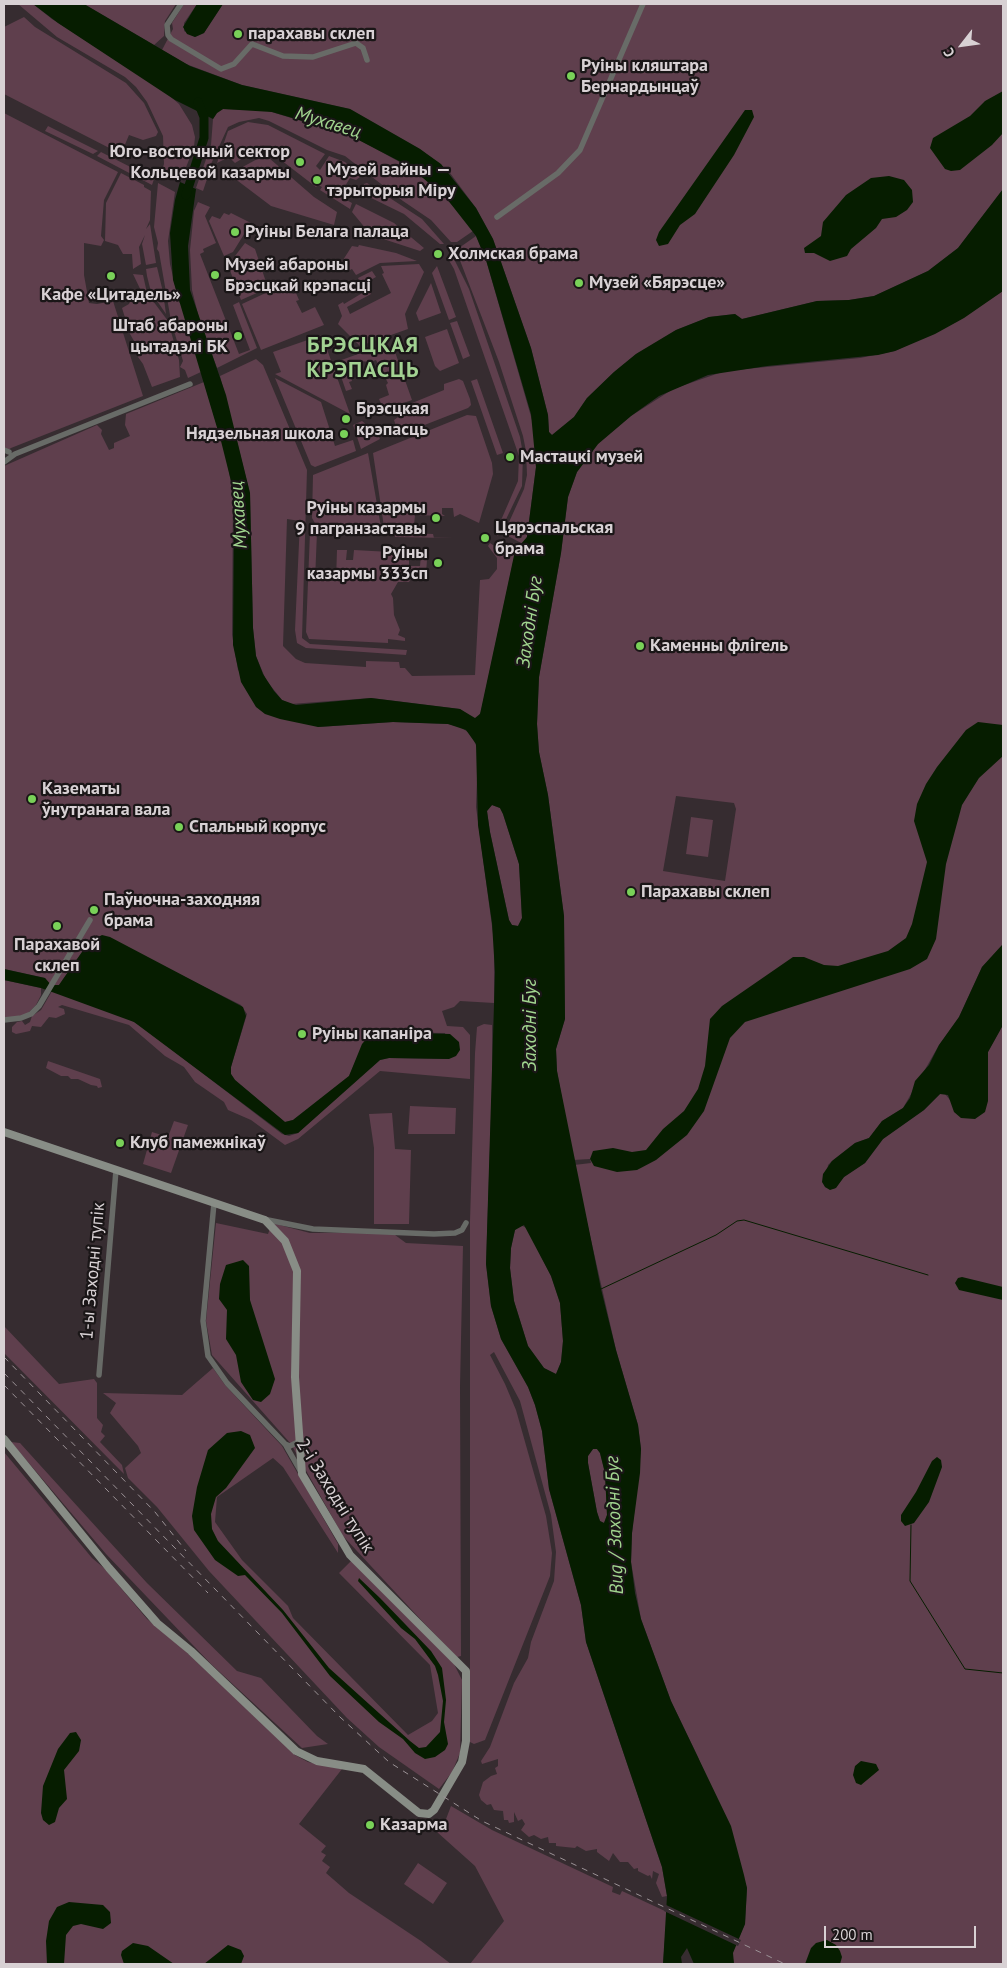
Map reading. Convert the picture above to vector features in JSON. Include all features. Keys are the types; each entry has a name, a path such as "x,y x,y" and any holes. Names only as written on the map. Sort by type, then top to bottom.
{"main road":[{"path":"4,1132 265,1220 285,1241 297,1271 295,1377 298,1442 302,1474"},
{"name":"2-і Заходні тупік","path":"4,1439 152,1617 191,1651 296,1751 317,1761 364,1769 419,1813 428,1814 434,1810 462,1762 466,1741 466,1671 350,1555 302,1474"}],"street":[{"path":"181,4 167,25 168,35 171,39 221,69 234,64 252,44 283,56 313,57 356,43 363,48 367,60"},
{"path":"497,217 558,173 580,150 643,4"},
{"path":"4,462 15,454 190,384"},
{"path":"4,1020 22,1018 31,1014 39,1006 90,920"},
{"name":"1-ы Заходні тупік","path":"99,1375 116,1170"},
{"name":"2-і Заходні тупік","path":"214,1203 203,1321 208,1356 227,1383 285,1444 302,1474"},
{"path":"260,1219 313,1229 434,1234 455,1233 462,1230 466,1223"},
{"path":"285,1444 290,1446 298,1442"}],"shaded area":[{"path":"18,4 33,4 52,19 163,90 179,104 192,125 195,137 194,147 181,180 175,180 162,170 164,164 163,136 147,102 136,87 125,77 57,37"},
{"path":"84,4 176,4 165,21 164,36 154,45"},
{"path":"184,4 197,4 184,23 184,31 195,37 204,33 223,4 1003,4 1003,189 958,248 928,271 874,296 849,300 817,301 742,319 735,314 709,317 676,330 636,354 614,372 587,398 574,417 552,435 549,432 548,415 531,348 493,239 476,208 450,173 420,149 350,109 242,85 186,64 162,50 173,29 172,23"},
{"path":"24,17 35,27 126,83 144,103 158,132 156,136 143,140 129,135 121,154 4,94 4,27"},
{"path":"223,109 265,110 354,137 407,166 432,184 457,210 473,231 457,242 451,242 431,220 345,156 327,150 269,121 259,118 239,122 228,127 211,164 206,167 209,173 203,191 196,188 211,145 213,119"},
{"path":"4,113 118,172 104,200 101,236 104,240 101,246 84,243 84,275 89,303 97,304 113,301 143,396 11,448 4,453"},
{"path":"248,122 268,125 325,154 316,166 320,170 329,156 345,162 360,177 356,180 350,178 339,196 352,203 350,209 320,190 322,187 318,185 316,187 277,157 280,154 276,151 273,154 258,149 235,163 229,157 217,163 228,131"},
{"path":"48,126 98,151 93,154 45,131"},
{"path":"101,152 154,179 152,185 97,156"},
{"path":"261,157 269,158 314,197 337,212 334,225 271,206 234,178 237,170"},
{"path":"121,173 144,185 144,187 151,191 150,220 146,229 150,224 156,263 146,265 142,244 145,235 139,247 141,264 133,269 132,254 123,254 118,245 105,241 106,203"},
{"path":"158,183 175,192 168,241 170,264 179,302 185,307 185,320 190,337 193,339 201,372 188,378 185,370 180,367 183,361 171,321 157,249 158,243 154,227"},
{"path":"367,183 422,219 444,244 440,244 404,214 361,193 364,184"},
{"path":"198,202 210,207 205,216 216,243 203,249 204,252 200,254 239,354 250,350 233,305 239,302 257,348 217,368 200,322 192,290 190,250 194,211"},
{"path":"356,204 394,223 424,248 420,251 371,235 352,212"},
{"path":"224,213 229,215 231,213 251,223 233,252 224,256 209,221 212,216 220,219"},
{"path":"476,236 486,260 534,427 536,467 527,537 523,544 508,536 505,531 524,489 527,475 523,436 499,362 456,250"},
{"path":"245,243 255,249 268,288 241,300 228,265"},
{"path":"359,245 396,253 417,261 380,263 356,275 352,269 348,271 343,260 352,246 358,247"},
{"path":"452,255 469,289 520,437 523,454 522,486 498,536 495,534 518,481 519,456 454,269 447,257"},
{"path":"419,264 424,272 405,314 408,329 360,346 338,324 342,316 338,305 343,302 344,304 364,292 358,278 372,271 376,277 365,283 371,294 347,307 350,314 391,293 382,274 384,273 381,266"},
{"path":"437,266 456,317 449,320 432,273"},
{"path":"157,267 166,314 151,292 147,276 146,269"},
{"path":"133,274 143,275 147,293 168,321 179,360 180,377 152,387 143,364 138,357 139,354 135,351 134,341 122,308 129,304 133,294 137,292 143,295"},
{"path":"431,283 441,313 419,321 416,313"},
{"path":"285,284 293,294 296,293 299,300 296,301 302,313 315,307 324,325 261,350 242,304"},
{"path":"1003,291 1003,944 982,967 959,1017 939,1045 903,1108 882,1121 869,1138 855,1143 828,1165 825,1187 834,1189 844,1177 865,1163 883,1139 924,1110 940,1094 945,1094 950,1100 988,1093 988,1052 1003,1025 1003,1964 734,1964 732,1953 745,1924 747,1888 698,1757 671,1701 641,1619 631,1562 632,1533 641,1449 638,1425 616,1350 574,1165 591,1163 590,1159 573,1160 557,1071 556,1049 565,1019 564,916 548,795 539,752 537,724 539,677 561,553 568,497 577,472 598,444 631,416 673,389 725,371 860,358 895,351 956,322","holes":["676,796 734,803 736,809 725,881 663,871"]},
{"path":"457,321 470,356 463,359 450,323"},
{"path":"447,329 459,363 440,371 435,366 425,337"},
{"path":"322,335 350,414 275,374 281,372 273,352"},
{"path":"380,346 395,352 412,400 384,410 379,399 389,395 386,385 388,383 376,360 370,362 360,361 354,368 349,369 352,381 349,382 352,389 346,391 336,362"},
{"path":"256,359 263,365 307,470 302,638 310,644 407,650 406,655 306,648 297,643 295,630 300,521 287,519 283,646 296,659 305,663 366,667 366,661 399,662 400,668 405,668 412,676 475,675 480,580 489,579 497,569 497,558 488,546 490,543 508,555 513,543 519,547 515,553 481,712 477,718 473,718 460,709 371,698 291,704 282,700 266,680 256,656 253,628 250,493 220,376"},
{"path":"275,378 321,402 335,446 353,440 356,451 315,467 311,465"},
{"path":"459,379 463,381 470,399 471,405 468,408 404,433 398,432 394,420 401,415 400,408 444,390 444,384"},
{"path":"477,379 503,453 497,455 471,381"},
{"path":"204,382 226,456 233,493 232,635 238,670 318,727 393,722 448,724 460,727 471,734 478,750 476,807 494,941 494,1003 460,1001 454,1007 442,1011 447,1026 463,1027 470,1035 470,1079 380,1071 298,1139 285,1145 251,1120 228,1110 224,1102 195,1082 184,1067 165,1056 129,1025 62,1005 58,1007 64,1009 65,1014 56,1018 49,1017 41,1027 32,1026 30,1031 16,1034 12,1032 12,1027 17,1022 22,1021 25,1025 30,1022 32,1016 41,1010 52,991 127,1018 141,1026 282,1134 289,1136 298,1133 380,1060 389,1058 449,1059 445,1033 376,1032 365,1040 349,1076 293,1120 285,1122 235,1080 231,1074 231,1067 247,1014 241,1005 102,936 95,938 84,949 59,985 51,985 45,978 4,969 4,466 97,425 102,430 101,434 109,450 114,448 114,443 130,436 125,425 126,414"},
{"path":"467,415 476,416 492,463 493,474 479,523 460,514 454,517 453,508 442,508 442,514 445,516 415,515 414,525 384,527 373,453"},
{"path":"362,421 368,426 374,426 380,439 361,449 353,425"},
{"path":"368,453 381,527 316,525 312,518 313,475"},
{"path":"313,528 433,534 434,538 317,532 315,581 336,581 337,550 347,550 346,560 353,560 354,550 409,553 409,566 420,566 421,555 424,555 427,560 424,577 421,568 419,572 413,574 409,582 398,582 391,594 394,615 400,630 398,635 405,638 405,641 388,639 388,643 309,639 306,632 310,532"},
{"path":"492,805 500,808 503,814 519,864 522,918 518,926 512,925 509,920 490,832 487,811"},
{"path":"691,817 713,820 708,857 686,854"},
{"path":"4,980 41,988 41,995 36,1005 27,1014 20,1017 5,1018"},
{"path":"484,1024 492,1025 492,1089 486,1264 491,1306 501,1339 528,1387 535,1405 542,1431 549,1489 581,1605 586,1642 662,1867 667,1896 662,1897 656,1883 659,1874 653,1871 652,1879 650,1875 648,1876 638,1871 638,1868 634,1869 628,1862 620,1862 613,1853 609,1861 597,1852 597,1849 586,1851 577,1846 575,1848 556,1846 556,1843 549,1843 548,1837 541,1839 534,1835 529,1837 521,1830 525,1824 522,1819 518,1821 514,1812 514,1822 509,1823 508,1820 504,1820 503,1811 494,1810 491,1804 487,1805 481,1800 479,1795 483,1782 497,1774 495,1768 498,1766 498,1759 482,1764 481,1761 490,1747 514,1683 528,1658 531,1642 554,1581 556,1552 551,1515 520,1401 494,1352 490,1355 516,1410 546,1516 552,1553 550,1576 485,1740 474,1744 470,1742 470,1221 475,1053 477,1027"},
{"path":"48,1061 100,1079 102,1087 98,1088 78,1079 61,1076 46,1068"},
{"path":"410,1106 456,1108 455,1134 408,1134"},
{"path":"392,1113 395,1149 411,1150 409,1224 374,1224 374,1148 369,1114"},
{"path":"174,1121 188,1125 171,1173 143,1164 152,1132 168,1137"},
{"path":"216,1223 268,1234 272,1223 310,1233 391,1232 406,1243 463,1246 460,1386 461,1656 457,1657 343,1536 291,1444 212,1355 206,1321"},
{"path":"520,1225 527,1228 551,1276 560,1303 563,1341 561,1362 556,1374 544,1368 528,1346 514,1301 510,1268 511,1248 515,1230"},
{"path":"4,1326 59,1384 94,1379 97,1383 97,1418 103,1425 101,1432 105,1436 100,1442 122,1465 124,1474 4,1353"},
{"path":"213,1368 225,1385 282,1446 338,1544 338,1553 283,1467 273,1458 217,1497 215,1522 242,1560 288,1606 293,1618 408,1735 432,1721 438,1713 430,1665 339,1573 351,1561 454,1664 462,1680 460,1753 452,1772 439,1789 379,1747 347,1718 209,1571 157,1507 128,1478 125,1468 141,1453 138,1446 110,1413 116,1403 103,1393 182,1395"},
{"path":"11,1442 20,1443 147,1583 237,1671 261,1678 317,1736 328,1744 302,1748 211,1664 106,1554"},
{"path":"593,1449 597,1449 600,1453 605,1473 607,1515 604,1523 600,1521 597,1512 588,1463 588,1456"},
{"path":"4,1452 92,1558 104,1568 147,1619 181,1647 295,1755 308,1762 342,1769 299,1824 326,1846 321,1852 326,1855 322,1861 330,1867 326,1873 349,1893 421,1941 451,1964 4,1964"},
{"path":"451,1806 492,1830 613,1887 612,1892 620,1895 622,1891 667,1912 663,1964 470,1964 504,1921 475,1866 437,1832 443,1827"},
{"path":"418,1863 447,1883 433,1904 404,1884"}],"water":[{"path":"33,4 84,4 190,66 242,85 350,109 420,149 441,164 476,208 493,239 531,348 548,415 549,432 552,435 574,417 587,398 614,372 636,354 676,330 709,317 735,314 742,319 817,301 849,300 874,296 928,271 958,248 1003,189 1003,291 964,318 935,334 895,351 878,355 767,366 708,375 659,396 631,416 598,444 577,472 568,497 561,553 539,677 537,724 539,752 548,795 564,916 565,1019 556,1049 557,1071 601,1289 616,1350 638,1425 641,1449 640,1473 632,1533 631,1562 635,1593 641,1619 671,1701 731,1826 747,1888 745,1924 733,1953 734,1964 694,1964 687,1948 681,1957 682,1964 663,1964 667,1896 662,1867 586,1642 581,1605 549,1489 542,1431 535,1405 528,1387 501,1339 491,1306 486,1264 495,972 492,923 478,825 476,744 466,730 448,724 393,722 318,727 280,719 265,714 256,707 241,682 233,645 234,507 231,481 173,280 170,233 180,182 196,189 188,246 190,290 226,395 250,493 253,628 256,656 263,674 274,691 282,700 296,705 371,698 460,709 475,718 480,714 515,551 527,537 536,467 531,414 486,260 476,236 447,199 423,178 399,161 347,134 272,112 223,109 213,119 175,100 58,23","holes":["492,805 500,808 503,814 519,864 522,918 518,926 512,925 509,920 490,832 487,811","524,1225 551,1276 560,1303 563,1341 561,1362 556,1374 544,1368 528,1346 514,1301 510,1268 511,1248 515,1230","593,1449 597,1449 600,1453 605,1473 607,1515 604,1523 600,1521 597,1512 588,1456"]},
{"path":"197,4 223,4 204,33 195,37 187,34 183,27"},
{"path":"1003,91 1003,133 992,145 960,170 951,171 945,169 930,148 933,138 970,116 985,101"},
{"path":"745,110 752,110 754,117 734,155 695,214 680,225 668,244 659,246 656,240 659,232"},
{"path":"889,176 904,180 912,190 913,202 907,210 896,217 882,219 876,228 851,249 847,256 830,261 814,253 805,253 804,248 821,236 823,222 846,195 871,178"},
{"path":"978,722 1003,725 1003,756 979,778 962,805 946,864 936,939 927,959 910,969 745,1022 730,1038 704,1111 687,1135 656,1160 637,1170 617,1172 594,1166 590,1159 593,1151 613,1148 632,1152 646,1150 663,1129 684,1111 698,1089 705,1066 710,1019 722,1006 793,957 804,957 824,965 838,966 888,951 906,938 912,924 927,862 914,821 917,804 926,784 937,767 966,730"},
{"path":"102,935 110,937 243,1007 246,1016 231,1067 231,1074 235,1080 285,1122 293,1120 349,1076 362,1044 371,1034 381,1032 450,1034 459,1042 460,1050 456,1056 449,1059 389,1058 380,1060 298,1133 285,1135 134,1022 41,988 4,980 4,969 45,978 51,985 59,985 89,942"},
{"path":"1003,944 1003,1025 988,1052 988,1101 985,1112 975,1119 961,1118 954,1112 948,1095 940,1094 924,1110 883,1139 865,1163 844,1177 836,1188 830,1190 825,1187 822,1182 823,1174 832,1161 855,1143 869,1138 882,1121 903,1108 910,1098 915,1081 929,1065 939,1045 959,1017 982,967"},
{"path":"243,1260 249,1266 250,1300 275,1379 270,1394 261,1402 253,1400 241,1382 236,1355 226,1339 227,1310 219,1299 220,1284 226,1265"},
{"path":"962,1277 1003,1287 1003,1300 959,1290 955,1283 958,1278"},
{"path":"241,1431 250,1435 255,1448 226,1488 216,1497 211,1514 212,1529 218,1541 283,1610 329,1668 410,1741 419,1748 426,1747 440,1732 443,1701 438,1675 435,1666 415,1639 401,1628 358,1581 359,1578 380,1598 431,1651 442,1668 446,1700 444,1722 448,1744 445,1750 435,1757 425,1759 415,1753 403,1739 379,1722 330,1676 282,1613 245,1575 238,1576 215,1560 194,1530 192,1516 197,1487 208,1450 227,1433"},
{"path":"937,1457 941,1460 942,1467 929,1502 914,1523 905,1526 901,1521 901,1515 916,1492 932,1461"},
{"path":"76,1732 81,1740 79,1751 64,1770 67,1799 59,1808 55,1822 49,1825 43,1820 41,1813 43,1786 58,1749 70,1733"},
{"path":"861,1761 876,1764 879,1770 861,1785 856,1783 853,1775 855,1766"},
{"path":"69,1902 103,1905 110,1912 111,1923 103,1929 81,1924 73,1926 66,1935 64,1964 47,1964 46,1941 49,1921 57,1907"},
{"path":"827,1940 836,1945 840,1951 842,1957 840,1964 805,1964 811,1948 816,1943"},
{"path":"133,1943 148,1946 174,1964 124,1964 121,1955 122,1951"},
{"path":"228,1945 241,1950 244,1956 241,1964 204,1964"}],"pier":[{"path":"664,1904 741,1940 738,1946 664,1911"}],"waterway":[{"name":"Мухавец","path":"186,195 204,138 204,117 198,102"},
{"path":"601,1289 716,1235 737,1221 744,1220 928,1275"},
{"path":"911,1525 910,1581 965,1669 1003,1673"}],"railway":[{"path":"4,1357 155,1512 186,1551"},
{"path":"4,1373 340,1717 389,1762 482,1821 785,1964"},
{"path":"4,1385 208,1593"}],"place":[{"name":"парахавы склеп","path":"238,34"},
{"name":"Руіны кляштара Бернардынцаў","path":"571,76"},
{"name":"Юго-восточный сектор Кольцевой казармы","path":"300,162"},
{"name":"Музей вайны — тэрыторыя Міру","path":"317,180"},
{"name":"Руіны Белага палаца","path":"235,232"},
{"name":"Холмская брама","path":"438,254"},
{"name":"Музей абароны Брэсцкай крэпасці","path":"215,275"},
{"name":"Кафе «Цитадель»","path":"111,276"},
{"name":"Музей «Бярэсце»","path":"579,283"},
{"name":"Штаб абароны цытадэлі БК","path":"238,336"},
{"name":"Брэсцкая крэпасць","path":"346,419"},
{"name":"Нядзельная школа","path":"344,434"},
{"name":"Мастацкі музей","path":"510,457"},
{"name":"Руіны казармы 9 пагранзаставы","path":"436,518"},
{"name":"Цярэспальская брама","path":"485,538"},
{"name":"Руіны казармы 333сп","path":"438,563"},
{"name":"Каменны флігель","path":"640,646"},
{"name":"Казематы ўнутранага вала","path":"32,799"},
{"name":"Спальный корпус","path":"179,827"},
{"name":"Парахавы склеп","path":"631,892"},
{"name":"Паўночна-заходняя брама","path":"94,910"},
{"name":"Парахавой склеп","path":"57,926"},
{"name":"Руіны капаніра","path":"302,1034"},
{"name":"Клуб памежнікаў","path":"120,1143"},
{"name":"Казарма","path":"370,1825"}],"district":[{"name":"БРЭСЦКАЯ КРЭПАСЦЬ","path":"363,358"}],"water label":[{"name":"Заходні Буг","path":"530,622"},
{"name":"Заходні Буг","path":"531,1025"},
{"name":"Bug / Заходні Буг","path":"615,1525"}]}
